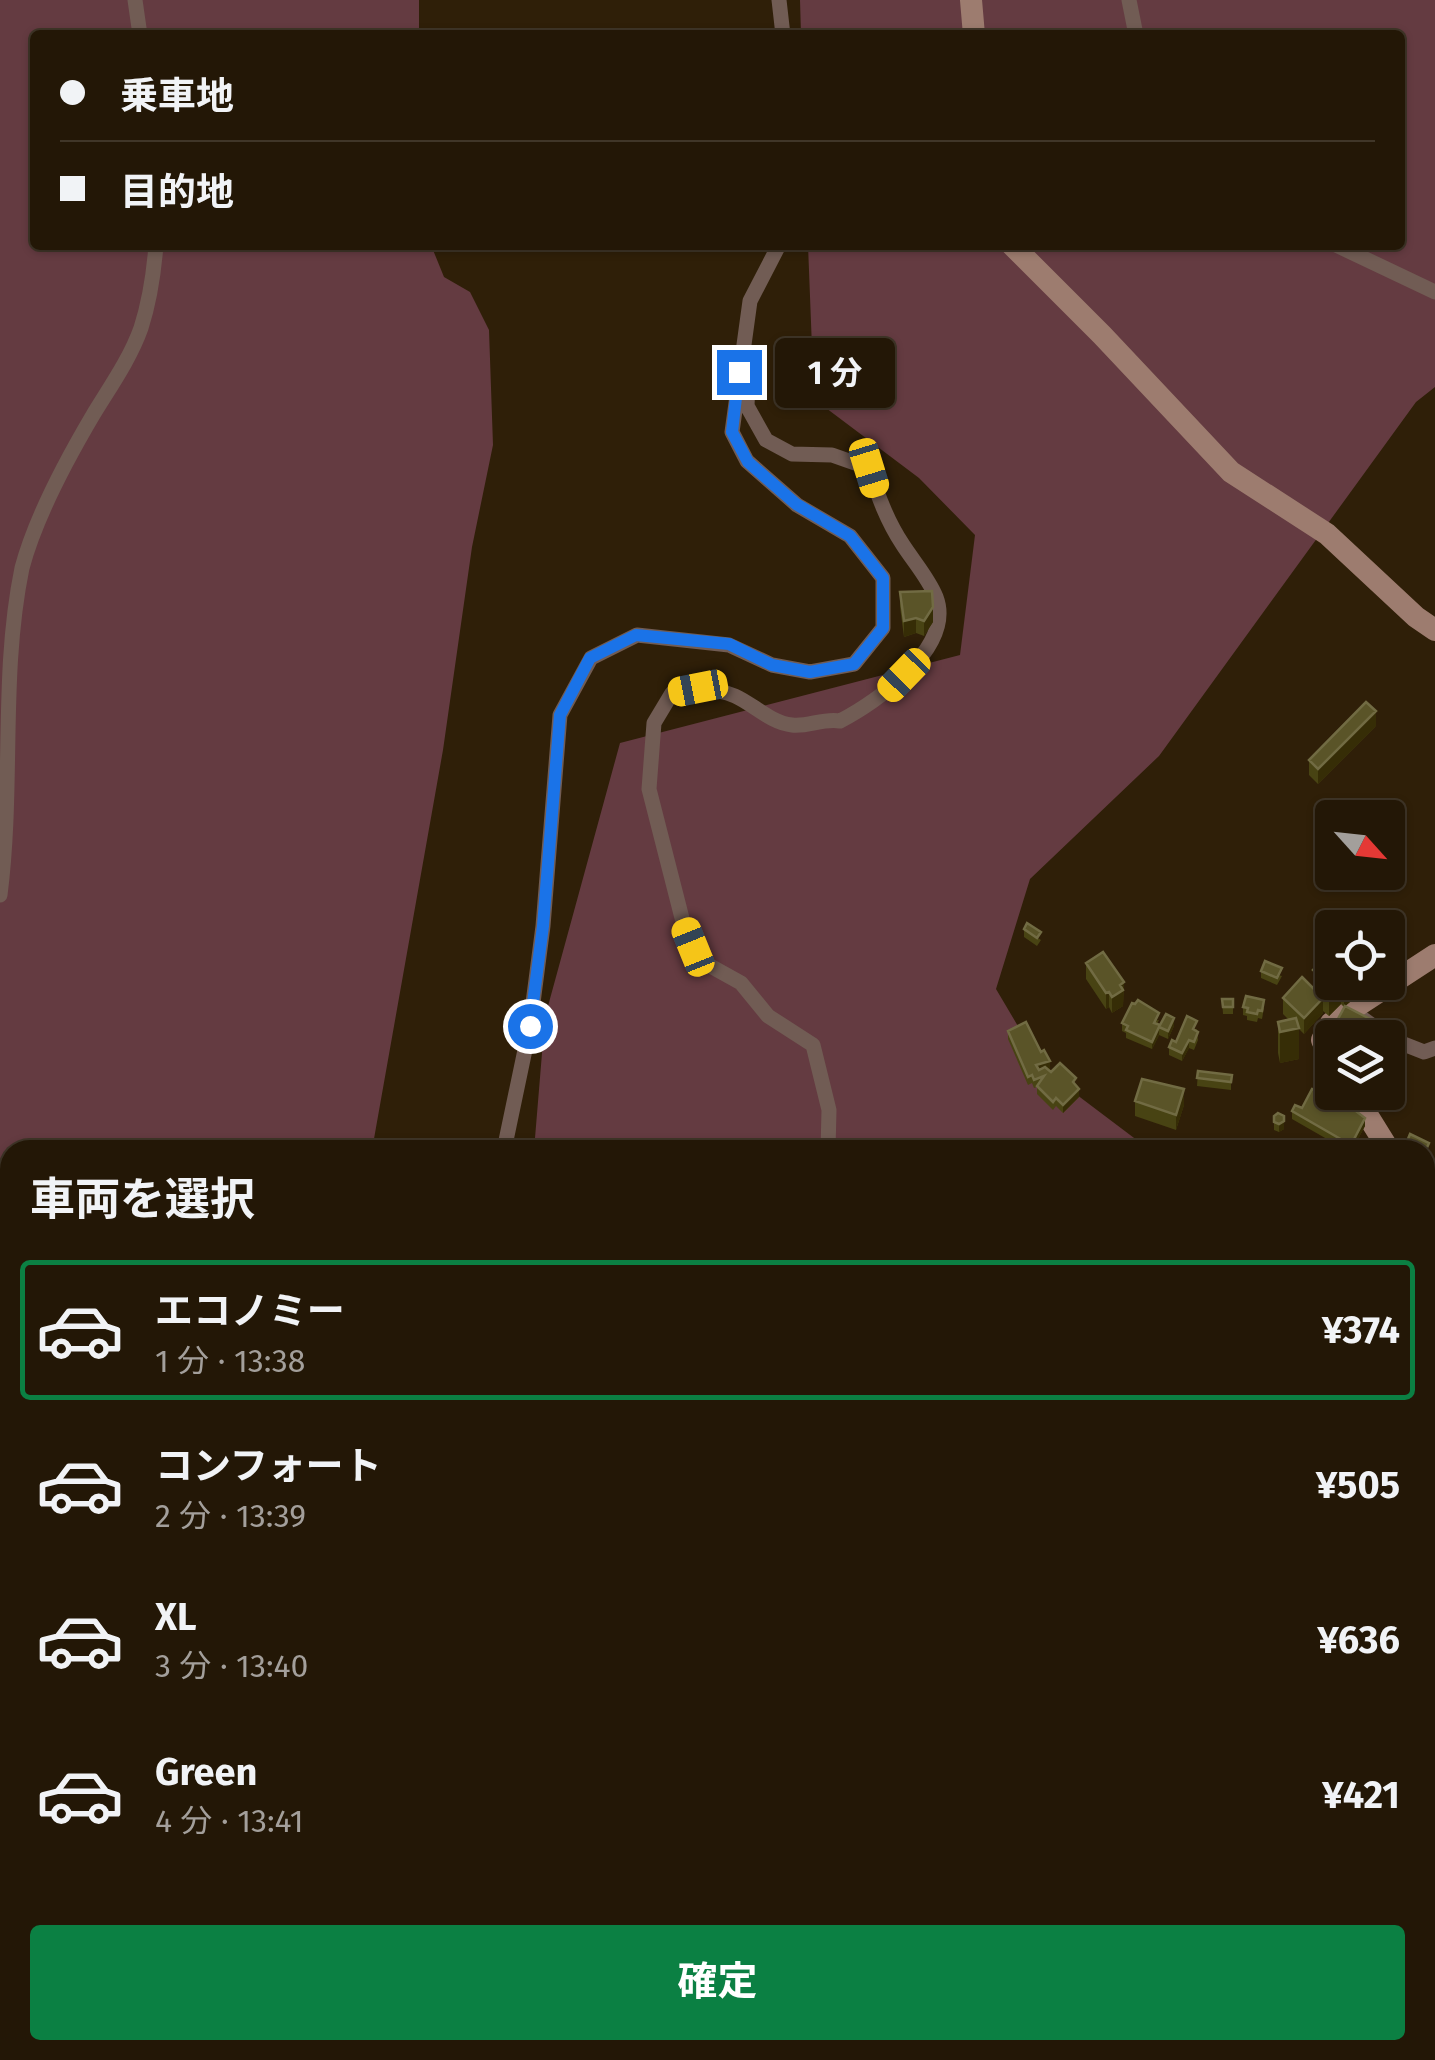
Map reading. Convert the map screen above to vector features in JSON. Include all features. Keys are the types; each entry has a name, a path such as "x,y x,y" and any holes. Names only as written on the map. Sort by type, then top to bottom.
{"main road":[{"path":"971,0 974,30"},
{"path":"1017,250 1102,334 1230,472 1327,534 1435,630"},
{"path":"1336,1020 1435,956"},
{"path":"1364,1110 1384,1140"}],"street":[{"path":"135,0 139,30"},
{"path":"780,0 783,30"},
{"path":"1129,0 1135,30"},
{"path":"0,896 7,841 6,657 23,563 47,506 141,327 155,250"},
{"path":"506,1140 530,1026 543,926 560,715 590,658 636,635 729,644 772,665 810,672 854,664 883,628 883,578 850,536 796,504 748,462 732,432 750,301 777,250"},
{"path":"1347,250 1435,292"},
{"path":"739,372 748,382 747,406 766,440 792,454 832,455 869,468 882,508 937,598 940,625 919,660 888,691 840,721 826,719 792,726 733,695 698,688 672,693 654,723 649,788 693,947 705,963 741,982 768,1016 814,1045 829,1110 828,1140"},
{"path":"1351,1010 1392,1038 1424,1052 1435,1048"}],"shaded area":[{"path":"0,0 419,0 419,30 30,30 30,250 433,250 444,277 470,292 489,330 493,445 472,547 443,750 374,1140 0,1140"},
{"path":"800,0 1435,0 1435,387 1416,402 1159,756 1030,879 996,989 1044,1070 1137,1140 535,1140 545,1017 620,743 960,655 975,535 919,478 814,399 808,250 1405,250 1405,30 801,30"}],"building":[{"path":"932,591 933,607 924,621 904,621 900,592"},
{"path":"1366,702 1376,711 1318,769 1309,760"},
{"path":"1027,923 1041,932 1037,938 1024,929"},
{"path":"1103,952 1124,982 1120,985 1123,990 1112,997 1086,963"},
{"path":"1265,961 1282,968 1277,978 1261,971"},
{"path":"1302,977 1315,990 1315,1000 1321,1000 1304,1018 1283,998"},
{"path":"1246,996 1264,1000 1262,1011 1247,1012 1248,1008 1243,1007"},
{"path":"1222,999 1233,999 1233,1007 1223,1007"},
{"path":"1138,1000 1159,1013 1154,1023 1160,1025 1166,1014 1174,1018 1168,1031 1159,1027 1152,1042 1126,1030 1128,1026 1122,1023 1132,1003"},
{"path":"1345,1006 1372,1020 1337,1020"},
{"path":"1187,1016 1197,1021 1193,1029 1198,1032 1182,1053 1169,1047 1172,1040 1176,1042"},
{"path":"1296,1018 1299,1028 1280,1032 1278,1022"},
{"path":"1026,1022 1050,1061 1036,1065 1039,1070 1045,1067 1051,1072 1060,1063 1076,1078 1073,1082 1079,1089 1063,1105 1056,1098 1053,1102 1037,1086 1044,1076 1034,1080 1032,1075 1028,1077 1008,1031"},
{"path":"1198,1071 1232,1075 1231,1082 1197,1078"},
{"path":"1142,1079 1184,1089 1176,1115 1135,1101"},
{"path":"1312,1089 1315,1110 1355,1110 1365,1118 1354,1140 1342,1140 1292,1111 1295,1105 1302,1108"},
{"path":"1278,1113 1284,1116 1279,1124 1274,1122"}],"route":[{"path":"530,1026 543,926 560,715 590,658 636,635 729,644 772,665 810,672 854,664 883,628 883,578 850,536 796,504 748,462 732,432 739,372"}]}
